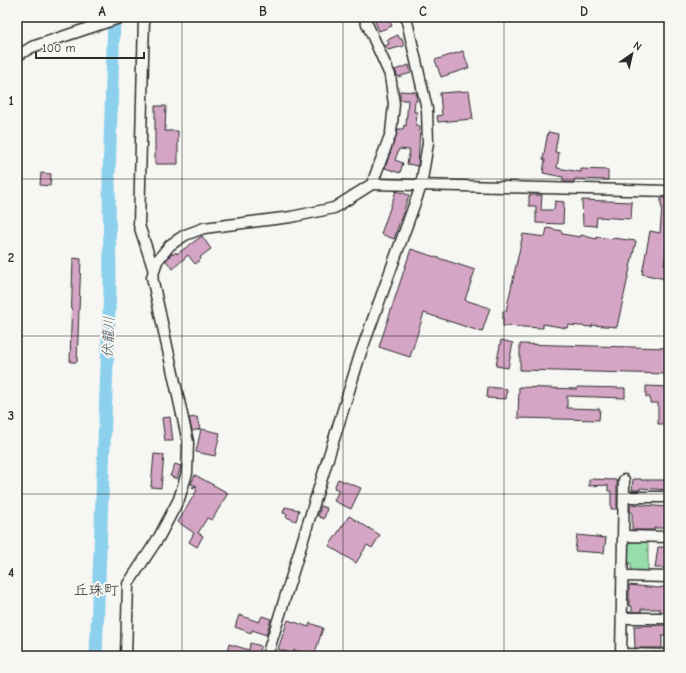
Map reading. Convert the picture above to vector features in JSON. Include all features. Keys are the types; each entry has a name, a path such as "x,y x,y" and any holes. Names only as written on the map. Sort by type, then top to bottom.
{"street":[{"path":"17,56 32,47 97,22 122,17"},
{"path":"144,17 139,226 154,271"},
{"path":"364,17 390,75 394,104 391,133 372,184"},
{"path":"267,656 360,355 421,186 428,143 427,109 406,17"},
{"path":"126,656 128,584 159,538 179,499 187,473 188,442 152,277 157,261 170,245 185,235 204,228 291,217 334,208 372,184 669,191"},
{"path":"624,480 625,497 621,655 669,655"},
{"path":"625,497 669,497"},
{"path":"624,536 669,537"},
{"path":"623,576 669,576"},
{"path":"622,618 669,618"}],"green space":[{"path":"629,542 648,542 648,573 631,573 631,563 627,563 626,546"}],"building":[{"path":"379,17 388,17 392,26 379,31 374,19"},
{"path":"398,35 400,39 402,39 404,46 388,50 385,46 389,44 387,40"},
{"path":"463,51 469,68 441,77 435,60"},
{"path":"409,65 411,73 398,77 395,70"},
{"path":"400,91 416,92 417,101 415,101 414,112 417,112 416,126 420,126 418,166 407,164 410,150 399,149 395,160 403,163 400,173 385,168 398,129 403,129 404,125 406,126 408,100 400,100"},
{"path":"469,91 473,119 438,122 437,116 442,115 440,93"},
{"path":"155,106 166,106 165,131 178,131 178,164 155,164"},
{"path":"548,132 558,134 555,152 559,153 557,168 581,172 581,169 608,170 608,180 575,179 574,182 563,182 563,177 543,173 545,160 543,159"},
{"path":"41,173 51,174 50,186 40,185"},
{"path":"396,191 409,195 394,239 381,234"},
{"path":"529,195 542,195 541,210 554,210 555,201 564,202 563,224 536,223 536,206 529,206"},
{"path":"661,198 669,198 669,232 664,264 667,265 665,279 642,274 650,231 660,233 662,206"},
{"path":"582,200 632,202 631,219 597,217 596,226 583,225"},
{"path":"547,228 562,231 562,234 580,237 581,235 596,239 597,237 636,241 617,327 568,325 567,328 543,324 543,328 503,326 503,311 506,311 523,234 545,237"},
{"path":"202,236 211,249 200,257 201,259 195,264 188,255 173,269 166,261 172,253 173,255 176,252 177,254"},
{"path":"411,249 475,270 465,300 490,308 482,332 424,313 410,357 379,347"},
{"path":"73,258 81,259 77,362 70,362"},
{"path":"501,340 513,343 508,368 496,366"},
{"path":"520,344 669,348 669,374 520,370"},
{"path":"646,386 669,387 669,424 658,424 658,403 650,403 650,397 646,397"},
{"path":"488,387 507,389 506,399 487,398"},
{"path":"519,387 577,389 577,387 625,388 625,398 567,396 567,408 600,409 599,420 518,418"},
{"path":"170,417 173,441 165,441 162,418"},
{"path":"197,417 200,429 192,431 189,418"},
{"path":"201,429 220,433 215,456 196,452"},
{"path":"154,454 164,455 161,488 151,487"},
{"path":"175,464 181,466 177,479 170,476"},
{"path":"195,475 228,493 212,520 207,518 198,533 203,536 197,547 189,542 194,533 178,522 197,490 192,487 197,486 191,484"},
{"path":"338,479 361,488 351,509 334,501 339,490 334,488"},
{"path":"589,479 617,480 617,509 611,509 611,491 608,491 608,485 589,486"},
{"path":"633,479 669,480 669,490 640,488 640,490 632,490"},
{"path":"630,504 668,507 668,528 654,528 654,530 632,530 632,512 630,512"},
{"path":"321,506 327,508 324,519 318,516"},
{"path":"285,507 299,510 296,521 286,517 287,514 283,513"},
{"path":"349,516 380,535 372,548 367,545 356,563 329,546"},
{"path":"577,535 606,538 604,553 575,551"},
{"path":"658,547 668,547 668,568 655,568"},
{"path":"629,585 658,588 668,586 666,612 660,612 660,609 641,609 641,612 632,612 632,606 629,606"},
{"path":"239,615 259,622 262,616 271,619 266,635 252,630 251,633 235,627"},
{"path":"288,620 309,627 310,623 323,628 314,656 294,650 293,654 278,649"},
{"path":"669,625 669,636 662,636 662,648 635,648 634,626"},
{"path":"250,643 261,646 258,653 261,656 226,656 229,644 249,650"}],"waterway":[{"name":"伏籠川","path":"96,656 110,286 109,176 114,17"}],"district":[{"name":"丘珠町","path":"96,590"}]}
